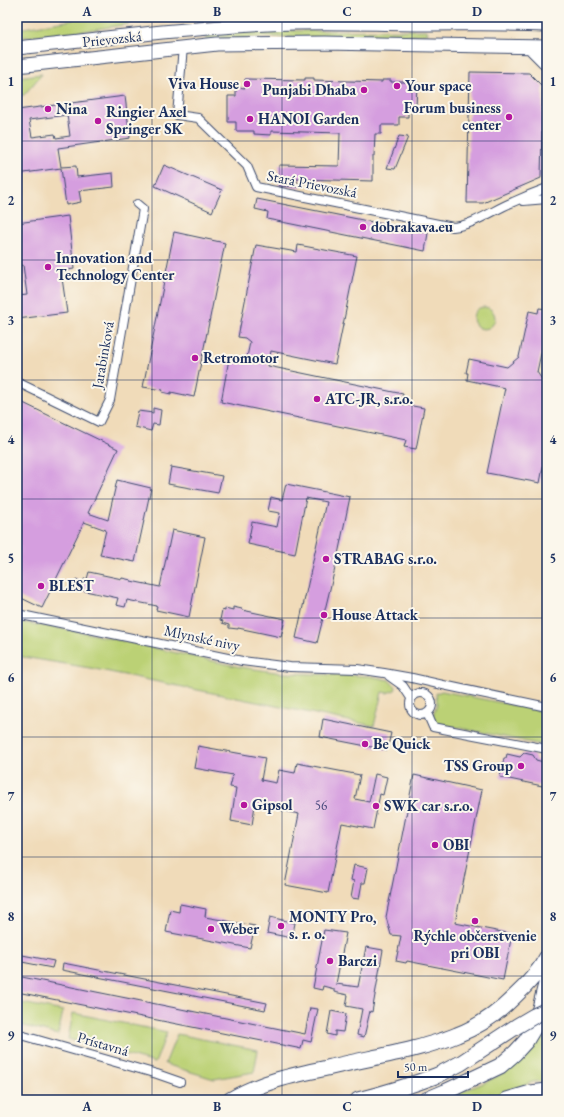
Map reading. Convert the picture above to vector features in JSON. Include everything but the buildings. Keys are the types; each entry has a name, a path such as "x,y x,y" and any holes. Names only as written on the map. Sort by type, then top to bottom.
{"highway":[{"path":"230,1100 244,1092 266,1083 293,1075 433,1044 456,1036 473,1028 508,1003 522,990 547,957"},
{"path":"426,1100 441,1096 500,1066 515,1053 526,1041 535,1026 547,980"},
{"path":"358,1100 396,1090 438,1075 461,1063 523,1023 547,1010"},
{"path":"507,1100 531,1093 547,1091"}],"main road":[{"path":"526,24 537,17"},
{"name":"Prievozská","path":"17,48 215,27 270,24 323,22 547,25"},
{"path":"547,40 530,47 547,64"},
{"name":"Prievozská","path":"17,66 216,44 269,43 547,47"}],"street":[{"name":"Stará Prievozská","path":"183,47 177,115 198,118 247,166 256,187 453,226 462,226 512,202 547,188"},
{"name":"Stará Prievozská","path":"512,202 531,199 547,199"},
{"name":"Jarabinková","path":"17,382 99,422 110,400 143,209 137,204"},
{"name":"Mlynské nivy","path":"17,614 242,661 290,667 358,669 384,672 547,707"},
{"name":"Mlynské nivy","path":"384,672 403,686 419,695 430,697 432,704 430,710 423,715 413,712 410,705 419,695"},
{"name":"Mlynské nivy","path":"412,678 417,685 419,695"},
{"path":"419,695 443,685"},
{"path":"427,713 434,727 547,750"},
{"name":"Prístavná","path":"17,1034 180,1082"}],"green space":[{"path":"72,17 128,17 129,24 84,31 17,38 17,29 73,20"},
{"path":"138,17 203,17 139,23"},
{"path":"427,30 428,34 384,38 268,37 206,40 206,35 255,31"},
{"path":"42,74 24,95 17,96 17,77"},
{"path":"480,307 488,307 495,314 495,322 488,329 480,329 473,322 473,314"},
{"path":"26,623 82,632 240,667 282,673 370,676 389,680 396,688 395,690 387,693 382,692 374,726 90,668 17,656 17,624"},
{"path":"442,691 547,711 547,746 436,723 433,715 437,704 436,693"},
{"path":"17,1002 63,1011 58,1035 17,1024"},
{"path":"547,1007 547,1081 533,1082 504,1093 492,1100 447,1100 456,1094 486,1082 505,1072 523,1057 540,1031"},
{"path":"73,1013 167,1032 155,1063 68,1039"},
{"path":"177,1034 258,1050 254,1072 214,1079 165,1064"}],"place":[{"name":"Viva House","path":"247,84"},
{"name":"Your space","path":"397,86"},
{"name":"Punjabi Dhaba","path":"364,90"},
{"name":"Nina","path":"48,109"},
{"name":"Forum business center","path":"509,117"},
{"name":"HANOI Garden","path":"250,119"},
{"name":"Ringier Axel Springer SK","path":"98,121"},
{"name":"dobrakava.eu","path":"363,227"},
{"name":"Innovation and Technology Center","path":"48,267"},
{"name":"Retromotor","path":"195,358"},
{"name":"ATC-JR, s.r.o.","path":"317,399"},
{"name":"STRABAG s.r.o.","path":"326,559"},
{"name":"BLEST","path":"41,586"},
{"name":"House Attack","path":"324,615"},
{"name":"Be Quick","path":"365,744"},
{"name":"TSS Group","path":"521,766"},
{"name":"Gipsol","path":"244,805"},
{"name":"SWK car s.r.o.","path":"376,806"},
{"name":"OBI","path":"435,845"},
{"name":"Rýchle občerstvenie pri OBI","path":"475,921"},
{"name":"MONTY Pro, s. r. o.","path":"281,926"},
{"name":"Weber","path":"211,929"},
{"name":"Barczi","path":"330,961"}]}
